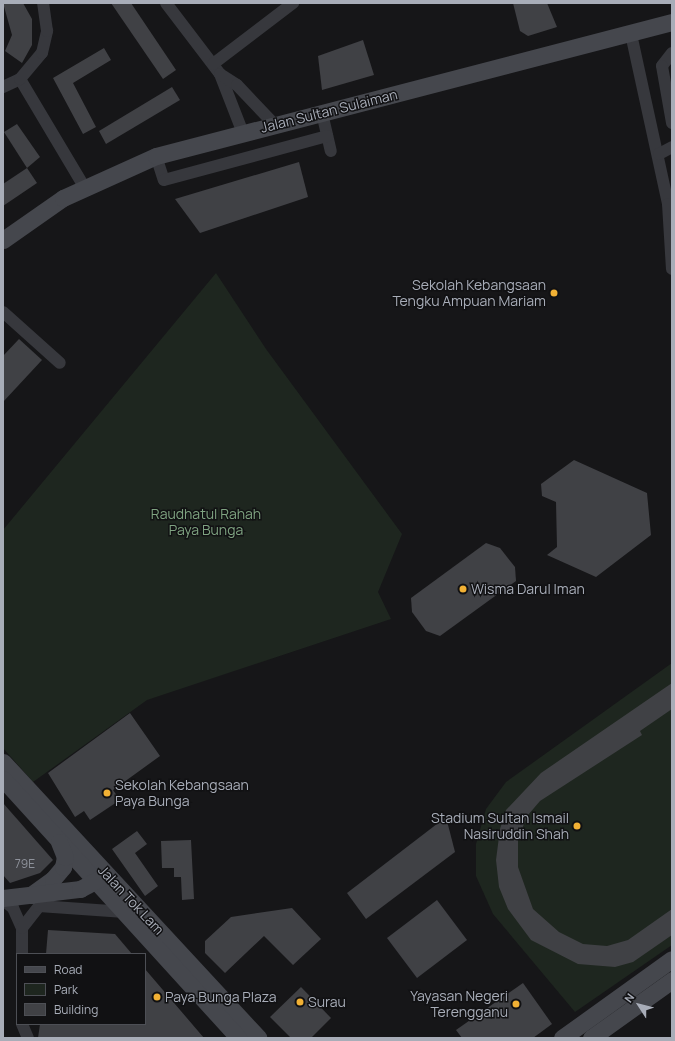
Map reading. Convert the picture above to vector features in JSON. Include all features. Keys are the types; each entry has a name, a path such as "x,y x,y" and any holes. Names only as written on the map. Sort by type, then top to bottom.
{"street":[{"path":"3,87 20,79 33,67 45,42 47,20 43,3"},
{"path":"166,3 220,74 243,133"},
{"path":"213,64 293,3"},
{"name":"Jalan Sultan Sulaiman","path":"3,240 63,198 156,156 274,124 631,34 672,22"},
{"path":"631,34 659,154 668,204 672,269"},
{"path":"672,53 662,66 672,123"},
{"path":"220,74 237,85 274,124"},
{"path":"20,79 85,188"},
{"path":"322,113 331,151"},
{"path":"156,156 164,180 327,136"},
{"path":"659,154 672,147"},
{"path":"3,312 60,363"},
{"name":"Jalan Tok Lam","path":"3,762 103,878 259,1038"},
{"name":"Jalan Tok Lam","path":"3,779 58,840 103,878 125,912 240,1038"},
{"path":"29,896 53,880 63,867 65,857 58,840"},
{"path":"3,899 80,889 103,878"},
{"path":"3,899 13,908 22,928 22,953"},
{"path":"22,928 39,906 125,912"},
{"path":"562,1038 672,959"},
{"path":"591,1038 672,980"},
{"path":"22,1025 28,1038"}],"green space":[{"name":"Raudhatul Rahah Paya Bunga","path":"216,273 266,349 402,534 378,592 391,619 147,700 33,782 3,748 3,530"},
{"name":"Stadium Sultan Ismail Nasiruddin Shah","path":"672,663 672,945 575,1012 493,914 476,876 476,844 486,809 506,782"}],"building":[{"path":"3,3 23,3 32,19 32,45 22,63 5,51 12,35"},
{"path":"111,3 131,3 176,70 163,79"},
{"path":"513,3 547,3 557,27 528,36 520,31"},
{"path":"363,40 374,75 322,90 318,56"},
{"path":"104,48 111,60 73,83 96,127 83,134 53,78"},
{"path":"172,87 180,100 106,144 99,131"},
{"path":"17,124 40,157 27,168 4,132"},
{"path":"299,162 308,197 200,233 175,199"},
{"path":"27,168 37,183 3,206 3,184"},
{"path":"19,339 42,360 3,402 3,356"},
{"path":"574,460 647,493 651,535 596,577 547,555 557,547 556,502 542,496 541,484"},
{"name":"Wisma Darul Iman","path":"486,543 500,548 515,567 516,581 440,636 426,631 412,612 411,598"},
{"path":"672,683 672,709 640,731 642,735 540,801 528,815 518,838 518,867 533,909 559,932 583,944 607,946 628,940 672,909 672,935 633,962 615,967 578,964 531,940 508,909 499,887 496,860 500,829 506,810 541,773"},
{"path":"130,713 160,756 113,790 120,800 90,820 84,811 75,817 48,773"},
{"path":"3,803 53,860 40,873 10,883 3,875"},
{"path":"446,817 455,852 366,919 347,893"},
{"path":"137,831 147,844 135,853 158,886 145,896 112,849"},
{"path":"191,840 194,899 182,900 181,877 174,877 174,868 162,868 161,841"},
{"path":"437,900 467,940 417,978 387,938"},
{"path":"292,908 321,939 293,965 264,936 225,973 205,953 205,941 231,917"},
{"path":"48,930 115,934 131,953 46,953"},
{"name":"Paya Bunga Plaza","path":"146,970 204,1038 38,1038 40,1025 146,1025"},
{"name":"Yayasan Negeri Terengganu","path":"523,983 552,1024 533,1038 462,1038 456,1030"},
{"name":"Surau","path":"301,987 331,1018 311,1038 291,1038 270,1017"}],"place":[{"name":"Sekolah Kebangsaan Tengku Ampuan Mariam","path":"554,293"},
{"name":"Wisma Darul Iman","path":"463,589"},
{"name":"Sekolah Kebangsaan Paya Bunga","path":"107,793"},
{"name":"Stadium Sultan Ismail Nasiruddin Shah","path":"577,826"},
{"name":"Paya Bunga Plaza","path":"157,997"},
{"name":"Surau","path":"300,1002"},
{"name":"Yayasan Negeri Terengganu","path":"516,1004"}]}
